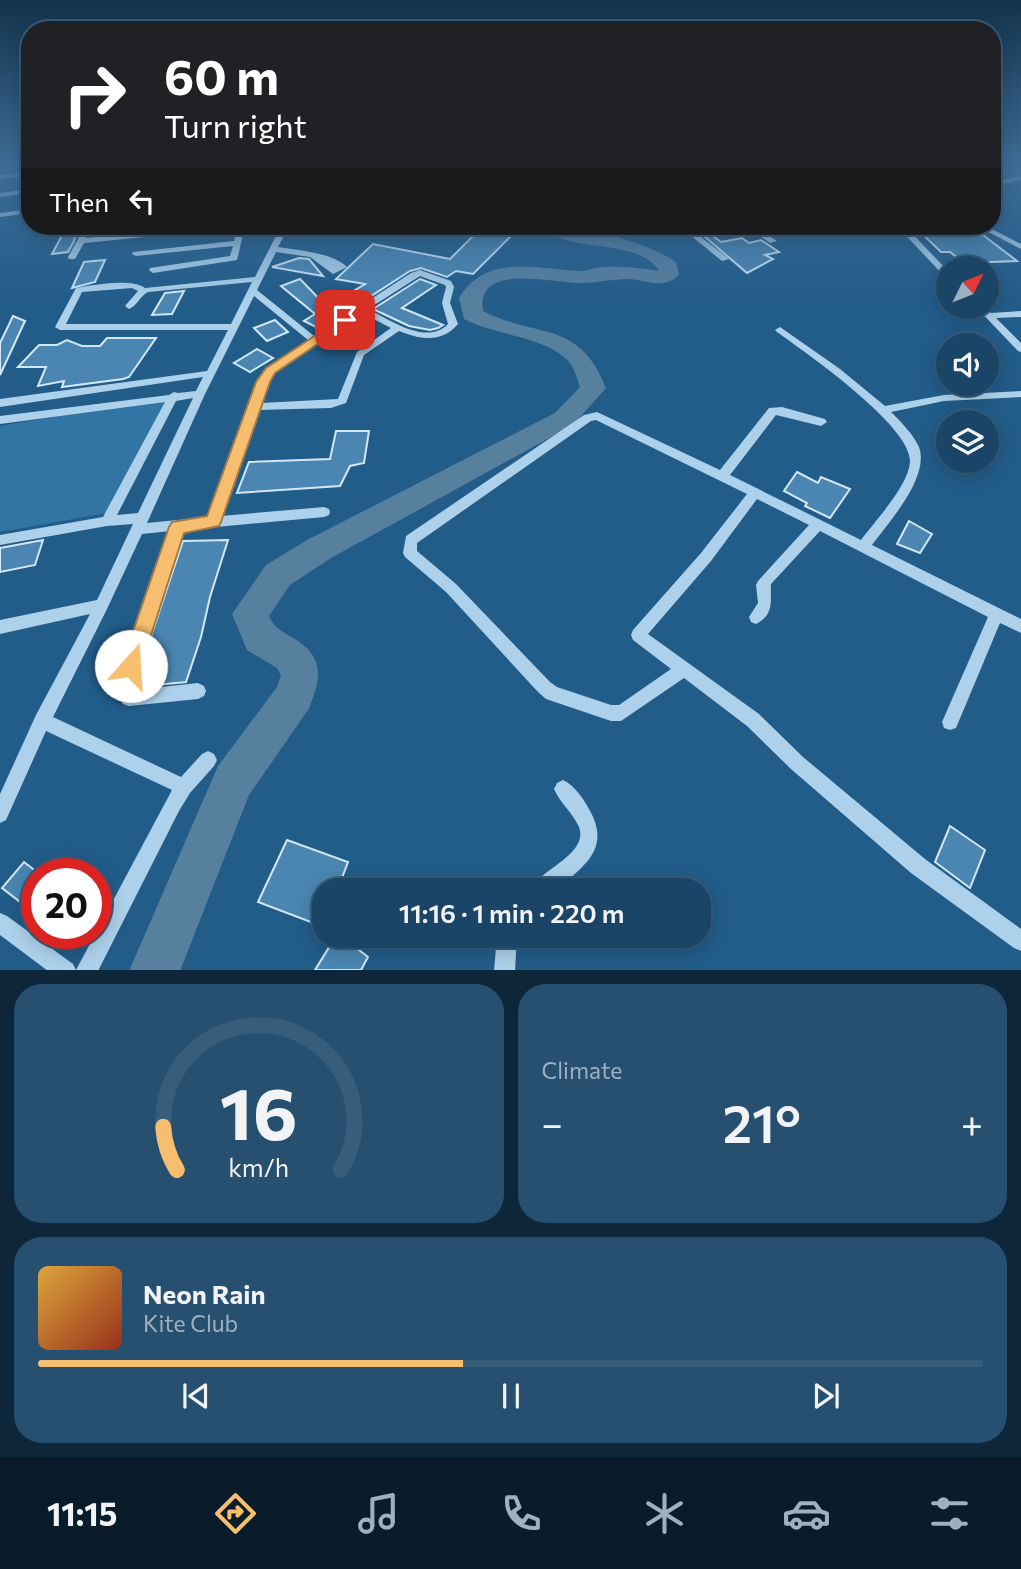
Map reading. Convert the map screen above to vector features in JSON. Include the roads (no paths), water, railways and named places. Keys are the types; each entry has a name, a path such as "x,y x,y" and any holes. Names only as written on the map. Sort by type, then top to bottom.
{"street":[{"path":"0,215 21,212"},
{"path":"72,257 84,235"},
{"path":"80,241 143,235"},
{"path":"153,270 231,260 236,257 238,235"},
{"path":"0,814 42,721 102,605 200,394 281,235"},
{"path":"694,235 725,259"},
{"path":"763,235 773,241"},
{"path":"910,235 936,262"},
{"path":"998,235 1021,247"},
{"path":"136,254 238,243"},
{"path":"274,249 316,257"},
{"path":"213,522 263,382 270,371 314,340 361,309 418,273 430,274 448,282 450,287 446,303 453,324 451,328 430,337 399,327 361,309"},
{"path":"129,306 143,291 255,284 314,340"},
{"path":"143,291 132,285 79,290 60,327 233,327"},
{"path":"999,315 1021,314"},
{"path":"992,319 1021,349"},
{"path":"255,407 331,404 342,401 360,354 399,327"},
{"path":"780,330 884,410 909,439 916,452 916,460 899,496 863,548"},
{"path":"0,403 212,373"},
{"path":"0,420 200,394"},
{"path":"884,410 944,398 1021,394"},
{"path":"107,522 174,396"},
{"path":"722,475 773,411 821,422"},
{"path":"684,669 621,713 611,713 552,693 451,588 415,558 409,546 411,540 593,417 605,419 722,475 1021,626"},
{"path":"755,493 706,557 638,635 753,720 797,763 918,866 1021,941"},
{"path":"0,540 107,522 178,527 324,512"},
{"path":"756,617 765,604 763,585 766,580 817,525"},
{"path":"178,527 123,689 130,698 198,691"},
{"path":"0,627 102,605"},
{"path":"950,722 997,614"},
{"path":"42,721 184,787"},
{"path":"87,970 184,787 208,760"},
{"path":"555,878 586,851 591,842 588,826 575,803 563,789"},
{"path":"0,923 65,970"},
{"path":"504,970 506,948"}],"waterway":[{"path":"154,970 233,781 294,697 301,672 290,656 260,638 250,614 278,575 319,549 564,419 593,388 585,367 574,353 559,343 488,323 472,314 470,298 477,286 508,272 521,271 581,277 602,273 633,273 660,277 669,274 669,266 641,250 575,235"}]}
